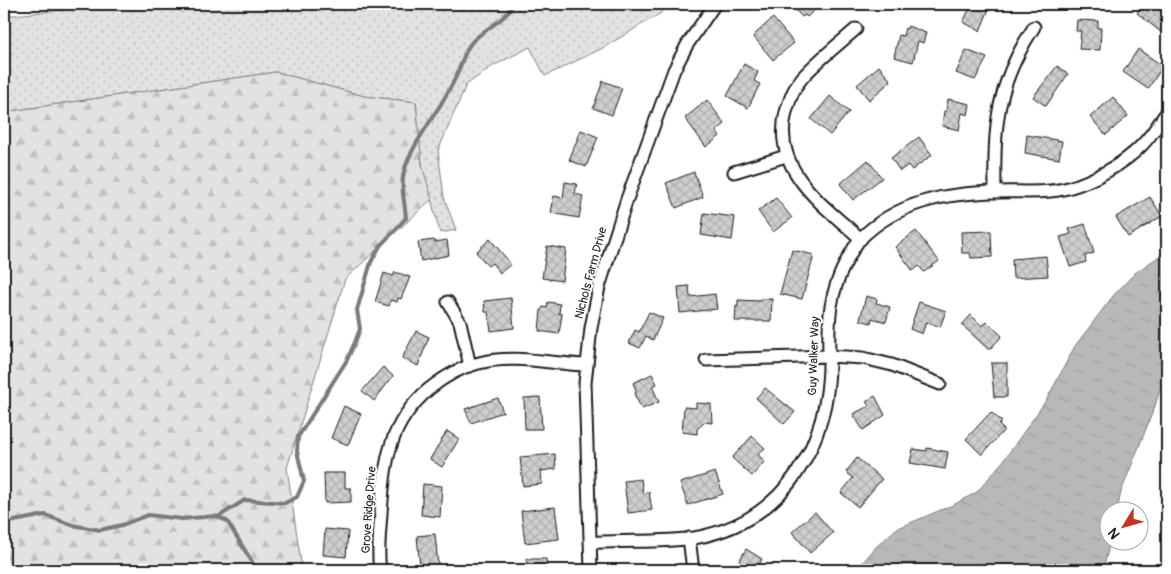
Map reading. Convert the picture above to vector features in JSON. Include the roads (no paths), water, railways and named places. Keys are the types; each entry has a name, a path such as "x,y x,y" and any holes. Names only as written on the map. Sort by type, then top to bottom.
{"street":[{"name":"Nichols Farm Drive","path":"591,570 586,364 599,287 627,199 674,70 691,39 715,4"},
{"path":"995,192 995,134 1000,99 1012,64 1034,27"},
{"path":"856,29 802,78 795,89 785,118 784,142 786,156 794,173 804,187 861,238"},
{"name":"Guy Walker Way","path":"590,543 689,538 713,532 746,518 776,497 792,482 806,462 821,425 827,399 829,356 827,332 831,301 844,266 861,238 898,212 930,198 995,192 1055,190 1086,182 1117,164 1141,146 1167,112"},
{"path":"734,172 786,156"},
{"path":"448,302 460,322 470,366"},
{"path":"706,360 829,356 863,358 892,365 940,384"},
{"name":"Grove Ridge Drive","path":"380,570 379,549 384,477 391,444 396,430 416,401 444,378 470,366 497,360 586,364"},
{"path":"689,538 692,570"}],"water":[{"path":"1167,251 1167,366 1155,406 1121,492 1119,502 1098,502 1098,552 1108,552 1103,570 856,570 876,547 896,529 955,504 977,492 1004,460 1047,399 1075,346 1113,296 1135,273"}],"waterway":[{"path":"218,517 245,500 285,503 297,497 304,481 297,451 298,437 347,360 355,342 360,329 357,310 371,262 380,246 406,218 402,183 408,160 451,86 471,43 505,16 513,4"},
{"path":"4,523 45,515 72,525 100,530 122,525 148,515 182,519 215,516 227,521 257,570"}]}
